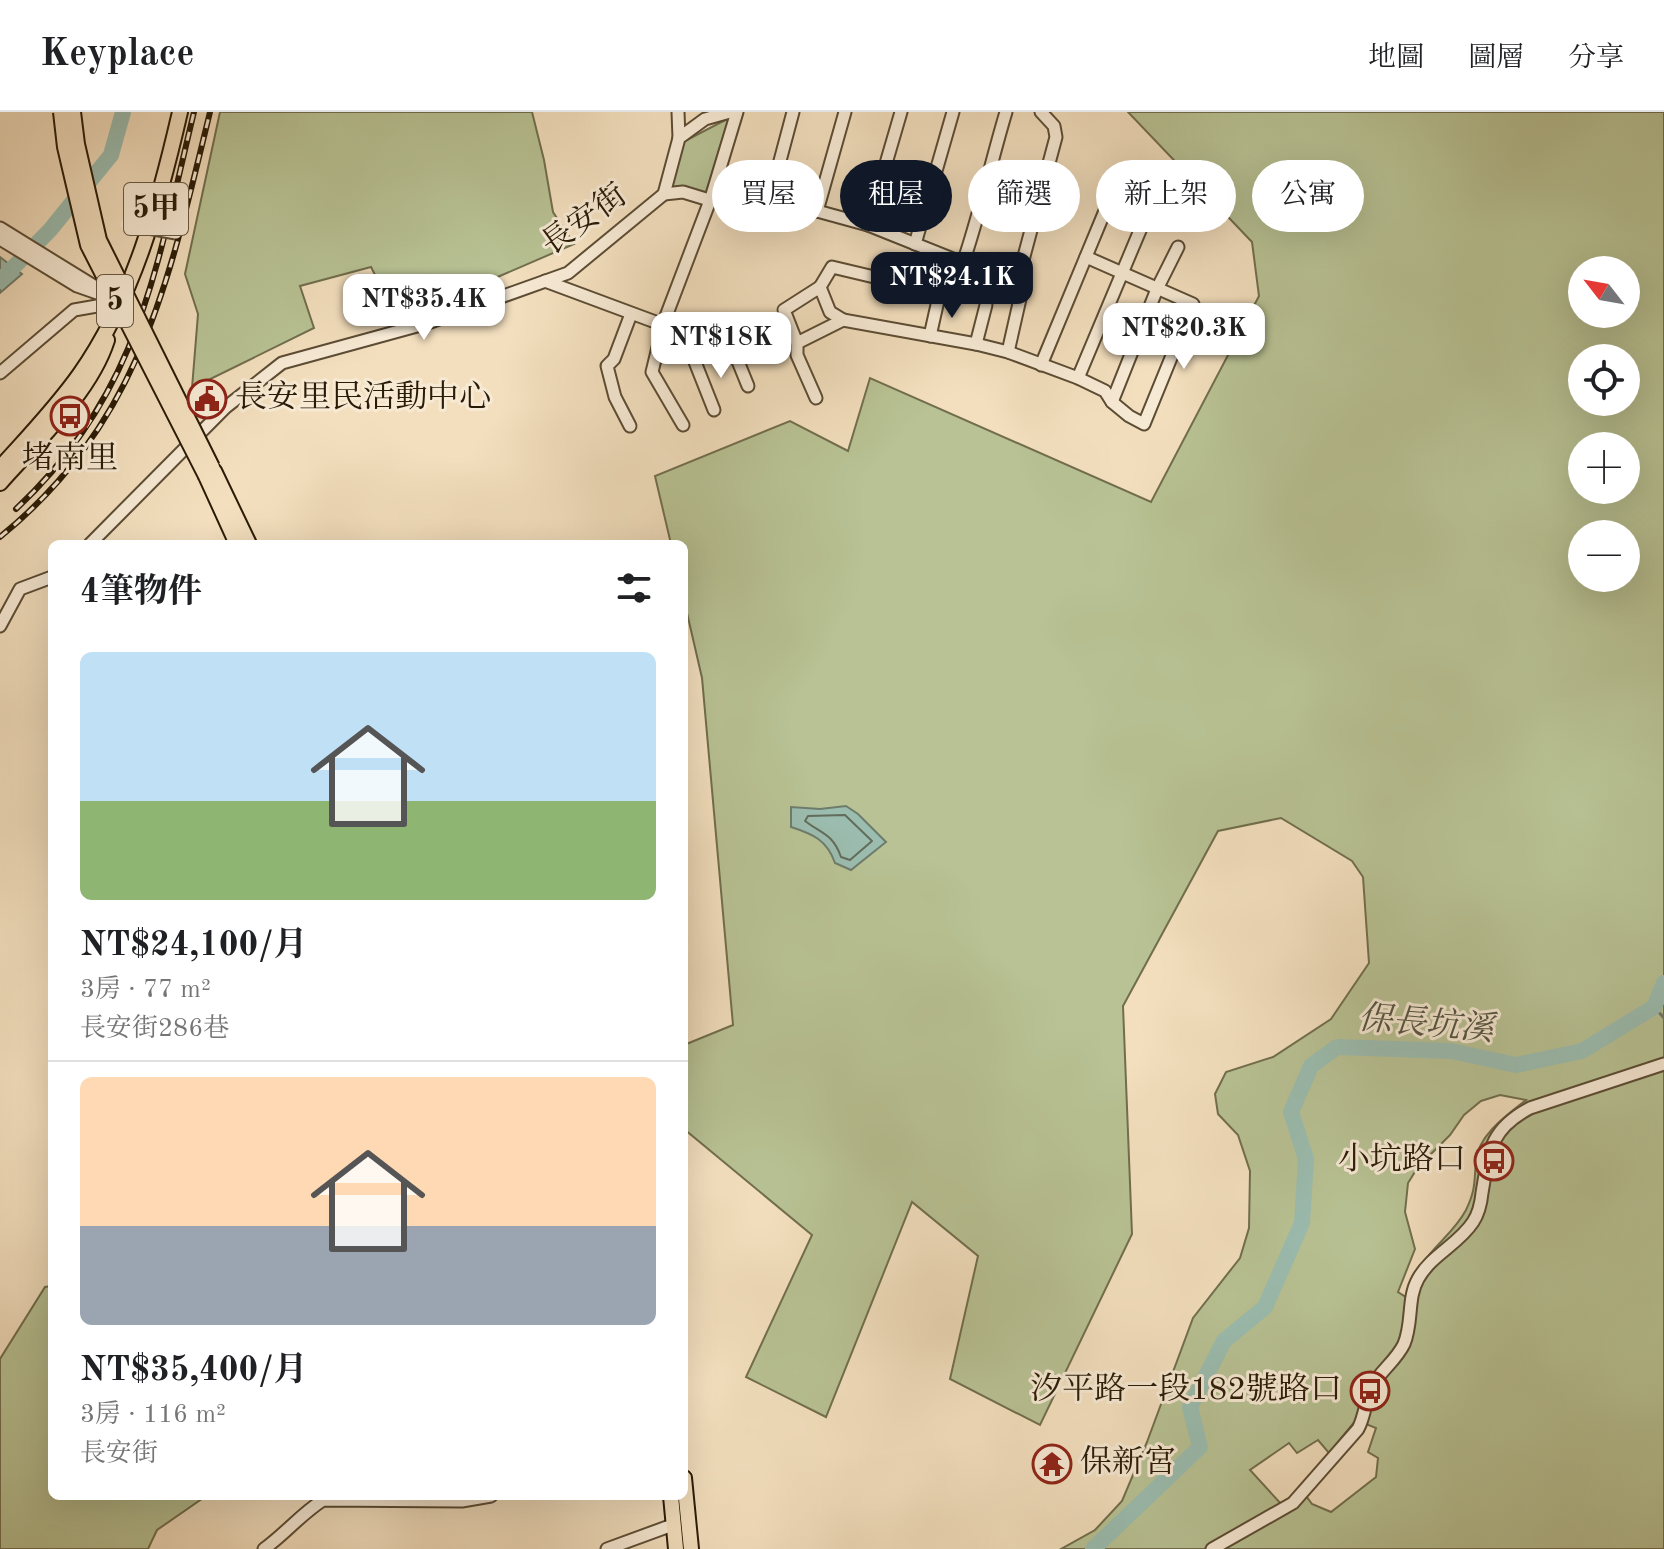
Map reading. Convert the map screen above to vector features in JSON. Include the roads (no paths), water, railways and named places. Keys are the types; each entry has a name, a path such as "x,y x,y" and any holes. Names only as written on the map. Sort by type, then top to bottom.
{"main road":[{"name":"5","path":"61,112 65,147 88,245 247,540"},
{"name":"5","path":"73,112 77,144 99,240 210,474 235,540"},
{"name":"5甲","path":"0,483 88,381 102,358 160,198 180,112"},
{"name":"5甲","path":"0,468 79,375 120,302"},
{"path":"671,1500 676,1549"},
{"path":"686,1500 691,1549"}],"street":[{"name":"長安街","path":"664,194 679,138 678,112"},
{"path":"679,138 705,119 730,112"},
{"path":"683,425 652,372 663,326 711,198 737,112"},
{"path":"780,160 793,112"},
{"path":"824,186 845,112"},
{"path":"887,160 901,112"},
{"path":"915,244 953,112"},
{"path":"963,263 982,208 1006,112"},
{"path":"1008,352 1024,278 1023,260 1056,137 1054,126 1042,113"},
{"name":"長安街","path":"94,540 226,407 282,363 428,323 568,273 664,194 683,192 711,198"},
{"path":"126,224 176,233"},
{"path":"0,228 79,282"},
{"name":"長安街","path":"885,232 963,263 1024,278"},
{"path":"1041,365 1096,232"},
{"path":"1078,378 1139,232"},
{"path":"0,239 120,302"},
{"path":"1112,402 1157,289 1178,247"},
{"path":"820,287 830,312 843,320 1008,352 1105,391 1112,402 1144,424 1193,304 1086,257"},
{"path":"816,398 797,355 797,343 784,310 820,287 832,267 908,285"},
{"path":"544,281 693,336 710,347"},
{"path":"930,336 939,296"},
{"path":"0,373 74,310 120,302"},
{"path":"976,344 986,305"},
{"path":"630,426 615,397 607,366 614,359 631,314"},
{"path":"797,343 843,320"},
{"path":"714,410 695,362 710,347 725,345 733,349 748,386"},
{"path":"0,626 20,589 48,578"},
{"path":"1212,1549 1293,1503 1358,1429 1365,1416 1372,1387 1404,1343 1413,1288 1428,1263 1448,1250 1474,1221 1481,1204 1488,1153 1494,1136 1514,1116 1530,1108 1664,1064"},
{"path":"264,1549 323,1500 468,1500"},
{"path":"607,1549 667,1527"}],"water":[{"path":"0,257 22,274 0,293"},
{"path":"846,806 886,842 851,870 835,863 818,839 791,827 791,807 820,809"}],"waterway":[{"path":"0,281 50,230 111,155 123,112"},
{"name":"保長坑溪","path":"1093,1549 1200,1447 1190,1407 1224,1341 1265,1307 1302,1223 1306,1159 1291,1112 1311,1066 1337,1047 1451,1051 1516,1065 1582,1051 1654,1007 1664,983"},
{"name":"保長坑溪","path":"1654,1007 1664,1018"}],"railway":[{"path":"16,509 58,465 91,420 117,374 154,276 194,112"},
{"path":"0,537 48,493 87,446 118,396 163,290 210,112"}],"place":[{"name":"長安里民活動中心","path":"207,399"},
{"name":"堵南里","path":"70,416"},
{"name":"小坑路口","path":"1494,1161"},
{"name":"汐平路一段182號路口","path":"1370,1391"},
{"name":"保新宮","path":"1052,1464"}]}
